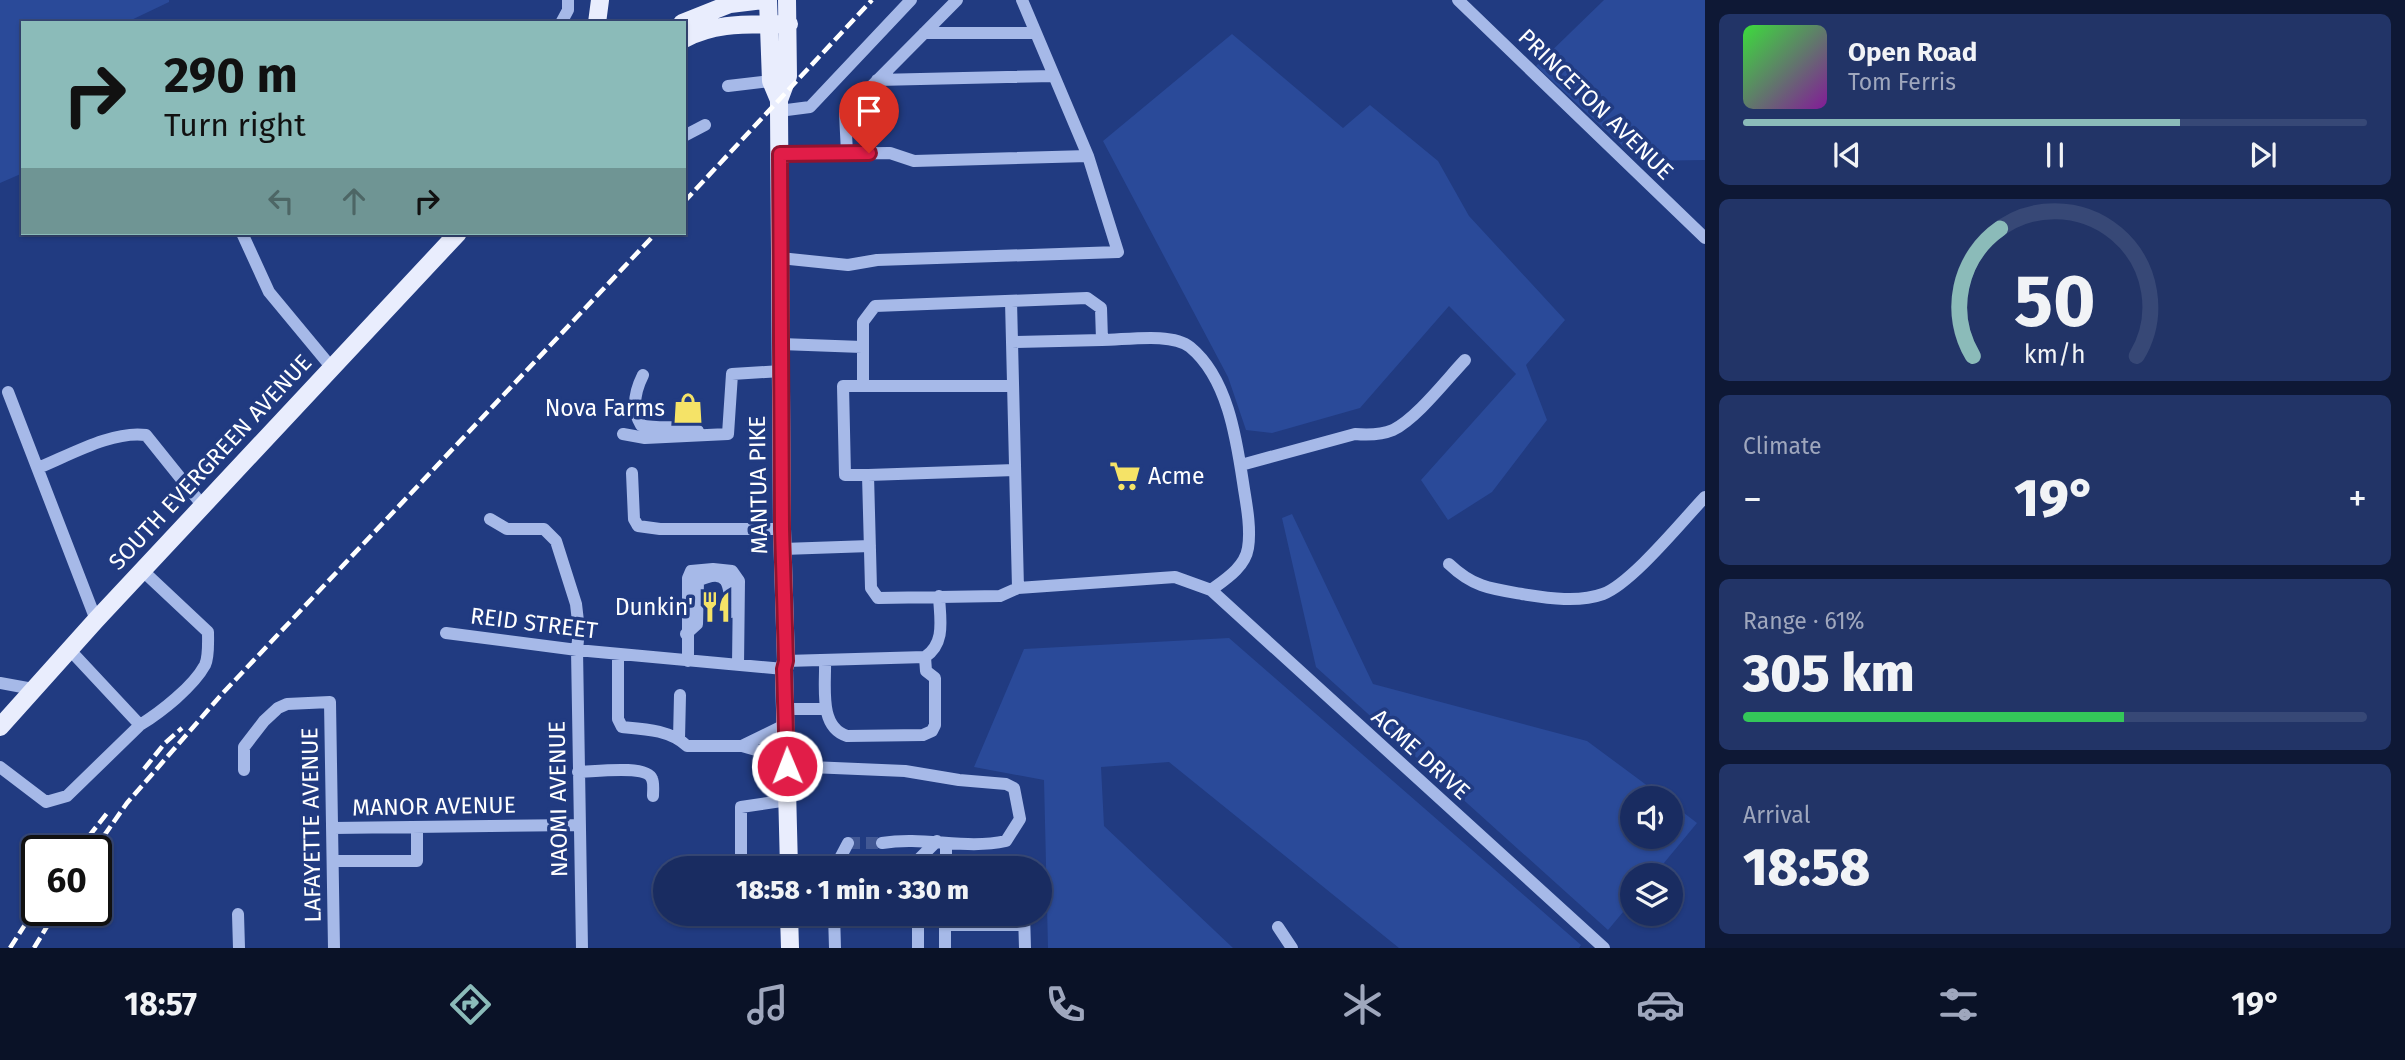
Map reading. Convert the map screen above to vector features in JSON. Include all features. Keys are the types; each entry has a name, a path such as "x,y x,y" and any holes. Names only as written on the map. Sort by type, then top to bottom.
{"main road":[{"path":"686,21 730,4 763,0"},
{"name":"MANTUA PIKE","path":"768,0 771,81 779,106 782,529 789,856"},
{"name":"MANTUA PIKE","path":"779,106 788,76 787,0"},
{"path":"597,21 600,1"},
{"path":"600,1 605,21"},
{"path":"686,37 721,26 789,24"},
{"name":"SOUTH EVERGREEN AVENUE","path":"0,727 69,649 454,235"},
{"path":"789,926 790,948"}],"street":[{"path":"562,21 569,10 568,0"},
{"path":"779,106 810,107 911,0"},
{"path":"846,153 845,113 957,0"},
{"path":"780,258 848,265 877,260 1118,252 1088,156 1022,0"},
{"name":"PRINCETON AVENUE","path":"1458,0 1705,238"},
{"path":"924,33 1037,33"},
{"path":"877,80 1054,76"},
{"path":"728,86 771,81"},
{"path":"686,135 705,125"},
{"path":"780,154 890,153 914,161 1088,156"},
{"path":"243,235 269,292 332,368"},
{"path":"863,386 863,322 875,306 1087,298 1101,308 1102,340"},
{"path":"1011,301 1018,589"},
{"path":"868,475 871,588 878,598 1000,596 1018,589 1175,577 1211,590 1236,572 1248,549 1247,509 1235,429 1212,373 1190,346 1171,339 1012,342"},
{"path":"781,344 862,347"},
{"path":"1241,465 1354,434 1371,435 1391,430 1408,420 1465,360"},
{"path":"623,434 645,438 728,434 732,374 781,370"},
{"path":"643,375 636,389 635,415 641,425 655,429 692,428 704,435"},
{"path":"1013,386 843,386 845,475 1015,470"},
{"path":"8,392 96,620"},
{"path":"38,468 115,437 135,433 146,435 204,506"},
{"path":"632,473 634,519 638,526 660,529 782,529"},
{"path":"1450,564 1463,577 1483,587 1574,600 1604,594 1629,577 1705,497"},
{"name":"NAOMI AVENUE","path":"490,519 507,529 544,529 556,541 576,604 579,630 578,825 582,948"},
{"path":"783,549 870,546"},
{"path":"688,660 688,578 691,571 713,569 732,571 739,581 738,665"},
{"path":"0,767 46,802 67,796 140,725 158,714 193,680 206,663 208,632 143,570"},
{"name":"ACME DRIVE","path":"1211,590 1604,948"},
{"path":"825,660 826,709 833,728 840,734 929,734 935,725 935,678 926,671 925,657 934,651 940,637 939,596"},
{"name":"REID STREET","path":"446,634 738,665 925,657"},
{"path":"69,649 140,725"},
{"path":"618,654 618,719 622,727 649,729 679,739 687,746 742,746 787,762 915,772 959,780 1006,784 1014,788 1020,819 1006,841 961,845 900,840 882,843"},
{"path":"0,683 33,689"},
{"path":"679,739 680,695"},
{"name":"LAFAYETTE AVENUE","path":"244,770 244,747 278,708 287,704 330,702 334,948"},
{"path":"742,746 787,717 826,709"},
{"path":"578,772 637,770 648,773 652,779 653,796"},
{"path":"741,856 740,807 788,800"},
{"name":"MANOR AVENUE","path":"333,828 578,825"},
{"path":"333,861 417,861 417,827"},
{"path":"925,856 941,842"},
{"path":"941,842 944,856"},
{"path":"841,856 848,843"},
{"path":"238,914 239,948"},
{"path":"834,926 835,948"},
{"path":"918,926 918,948"},
{"path":"945,926 945,948"},
{"path":"1024,926 1025,948"},
{"path":"1278,927 1292,948"}],"shaded area":[{"path":"0,0 169,0 129,21 21,21 21,174 0,183"},
{"path":"1604,0 1705,0 1705,160 1639,161 1536,66"},
{"path":"1232,34 1343,128 1370,105 1438,161 1469,216 1565,320 1526,365 1547,420 1492,492 1448,520 1421,480 1516,374 1449,306 1360,408 1272,433 1246,430 1228,377 1103,141"},
{"path":"1292,514 1373,684 1587,741 1648,786 1620,786 1620,849 1676,849 1664,863 1620,863 1620,916 1608,930 1316,667 1282,518"},
{"path":"1229,638 1581,945 1579,948 1399,948 1169,762 1101,767 1104,826 1233,948 1048,948 1047,926 1052,926 1052,856 1046,856 1044,780 974,767 1024,649"},
{"path":"1683,812 1697,823 1683,840"}],"tunnel":[{"path":"848,843 882,843"}],"railway":[{"path":"686,200 872,0"},
{"path":"105,835 127,803 222,694 654,235"},
{"path":"144,769 165,743 182,728"},
{"path":"90,835 108,812"},
{"path":"10,948 24,926"},
{"path":"34,948 47,926"}],"place":[{"name":"Nova Farms","path":"688,408"},
{"name":"Acme","path":"1125,476"},
{"name":"Dunkin'","path":"716,607"}],"route":[{"path":"787,766 782,529 780,154 869,153"}]}
